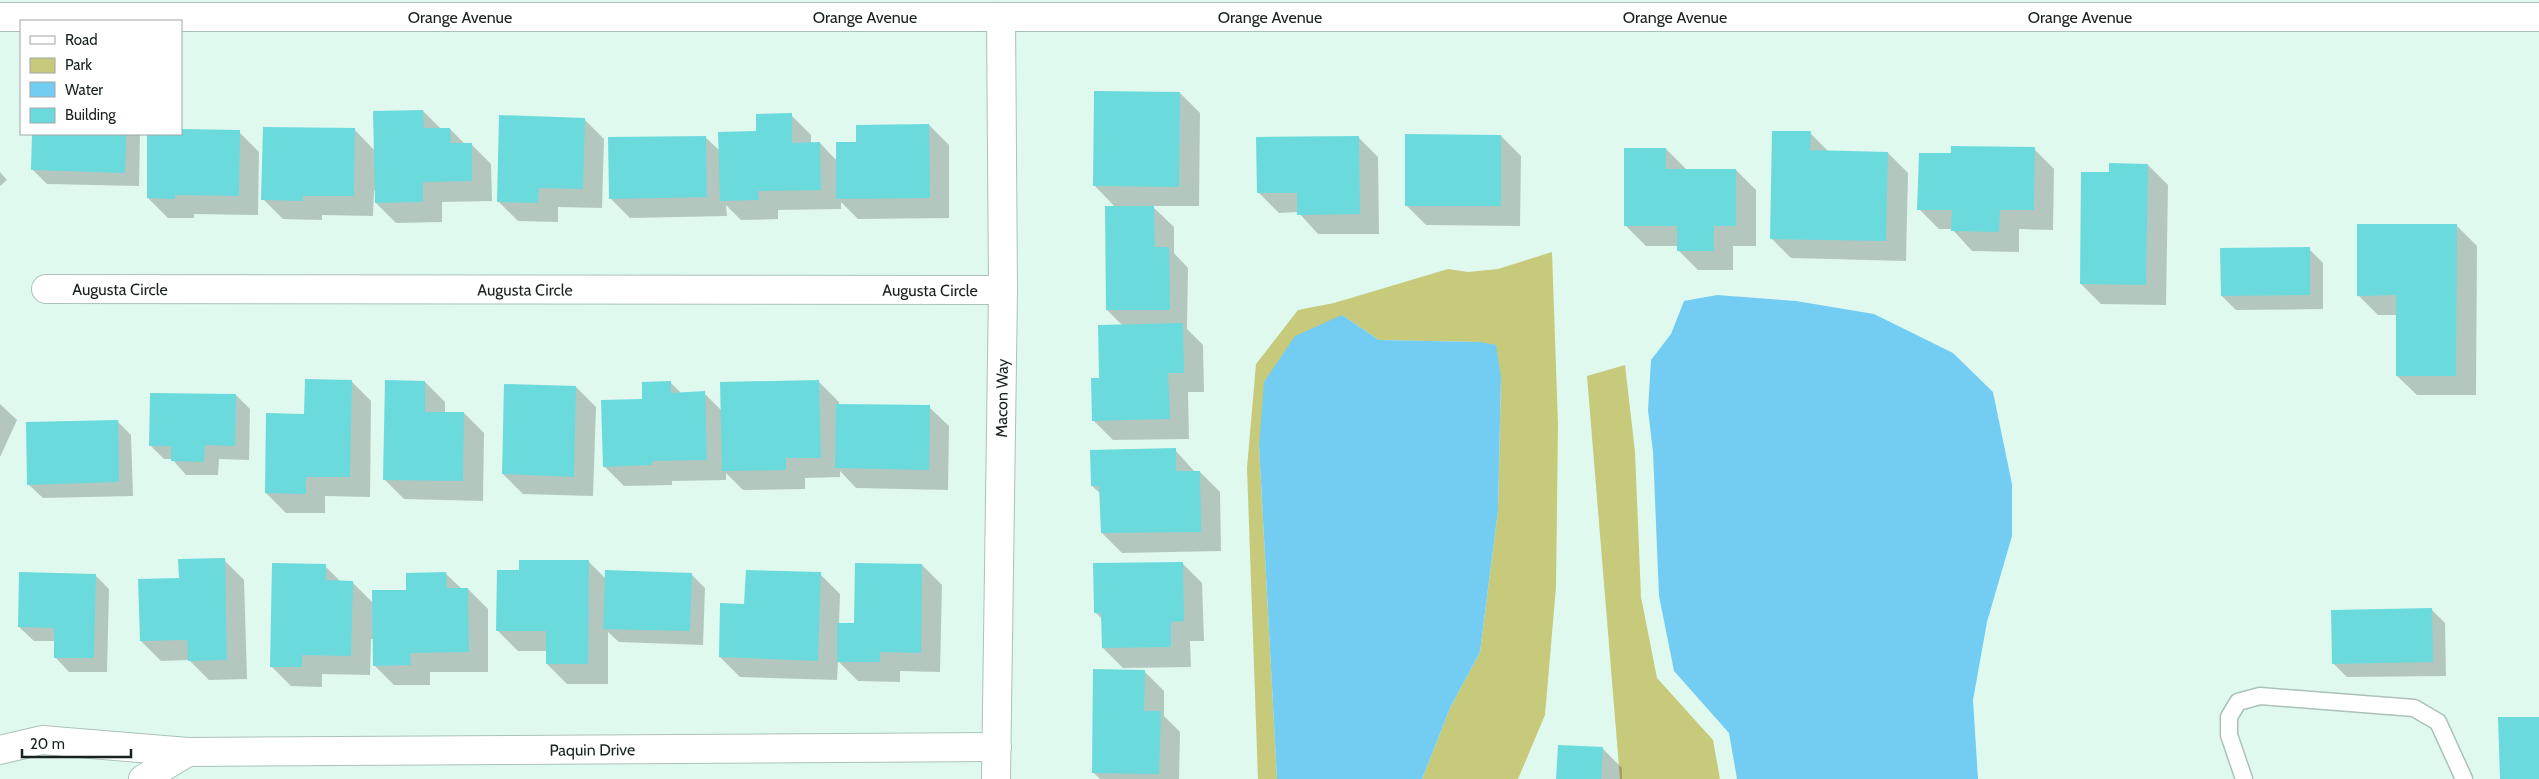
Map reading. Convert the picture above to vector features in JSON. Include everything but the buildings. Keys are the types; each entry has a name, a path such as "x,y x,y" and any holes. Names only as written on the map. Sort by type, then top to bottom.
{"street":[{"name":"Orange Avenue","path":"0,16 1001,17 1750,9 2539,17"},
{"name":"Macon Way","path":"996,779 1003,290 1001,17"},
{"name":"Augusta Circle","path":"46,289 1003,290"},
{"name":"Paquin Drive","path":"0,750 42,740 188,752 997,747"},
{"path":"144,779 188,752"}],"lane":[{"path":"2244,779 2229,735 2229,717 2238,702 2260,696 2414,708 2438,722 2464,779"}],"green space":[{"path":"1552,252 1558,424 1556,587 1545,715 1518,779 1422,779 1450,708 1480,652 1498,510 1501,377 1480,342 1379,340 1342,315 1259,445 1277,779 1258,779 1247,468 1256,364 1298,310 1334,303 1448,269 1468,272 1498,269"},
{"path":"1625,365 1635,452 1641,597 1657,678 1713,740 1720,779 1620,779 1587,376"}],"water":[{"path":"1717,295 1796,301 1874,314 1953,353 1993,392 2012,484 2012,536 1987,622 1973,700 1978,779 1737,779 1729,733 1674,671 1659,596 1653,452 1648,410 1651,360 1671,334 1684,301"},
{"path":"1342,315 1379,340 1480,342 1496,345 1501,377 1498,510 1480,652 1450,708 1422,779 1277,779 1259,445 1264,382 1295,336"}]}
